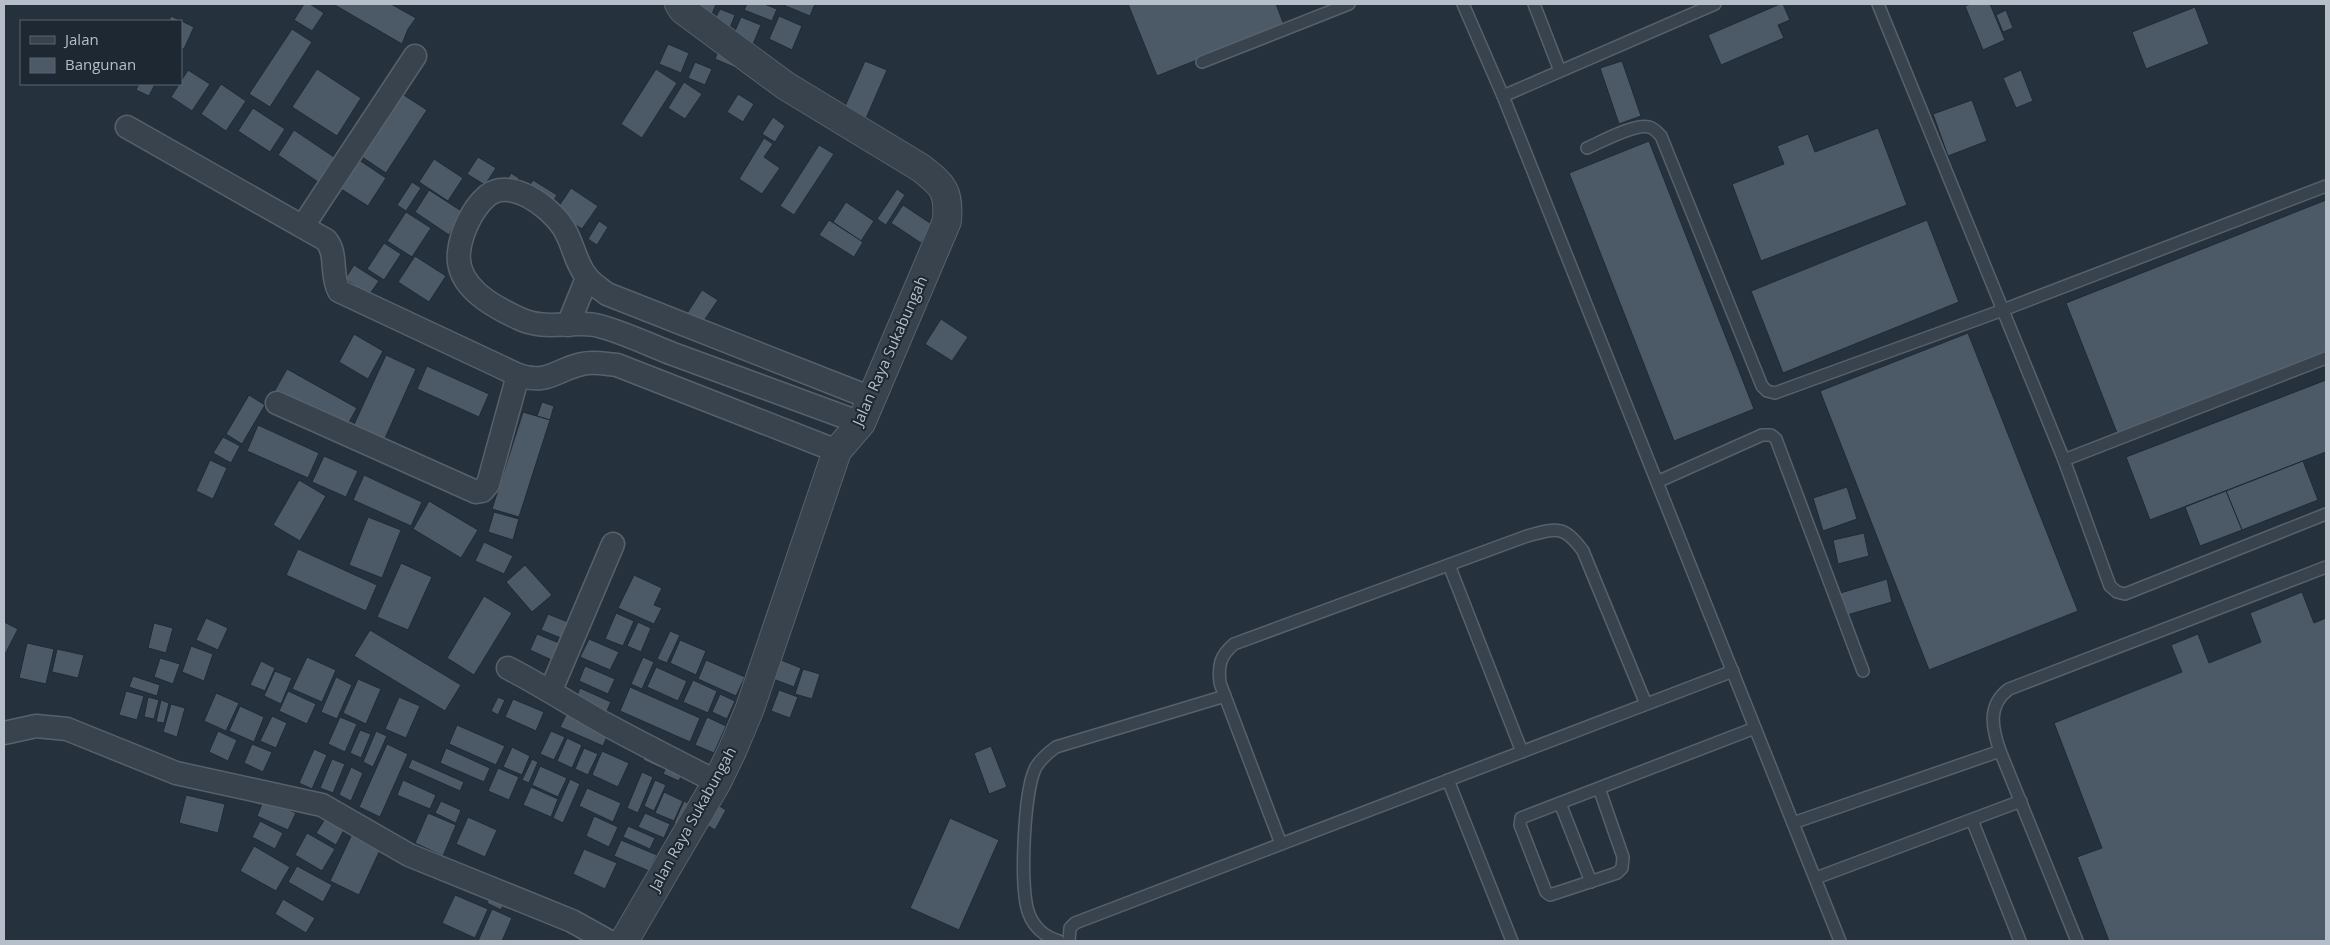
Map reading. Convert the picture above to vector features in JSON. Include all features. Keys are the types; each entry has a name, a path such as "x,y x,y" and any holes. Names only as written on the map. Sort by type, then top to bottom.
{"street":[{"name":"Jalan Raya Sukabungah","path":"624,941 717,782 750,708 837,451 861,423 947,221 948,201 940,182 922,168 786,86 718,38 682,10 679,4"},
{"path":"303,226 415,56"},
{"path":"127,127 326,240 331,246 333,275 339,291 518,375 538,380 582,363 617,365 837,451"},
{"path":"861,423 596,325 533,325 483,299 467,283 458,258 467,223 485,198 496,190 510,190 524,194 552,213 564,228 587,278 607,294 871,398"},
{"path":"568,325 587,278"},
{"path":"277,403 476,492 482,492 488,484 518,375"},
{"path":"551,690 613,544"},
{"path":"508,668 551,690 573,706 611,728 717,782"},
{"path":"4,733 36,726 67,729 176,773 322,805 417,859 572,921 608,941"}],"lane":[{"path":"1202,62 1317,9 1348,4"},
{"path":"1462,4 1503,96 1840,941"},
{"path":"1534,4 1560,71"},
{"path":"1503,96 1715,4"},
{"path":"1878,4 1960,200 2002,310 2064,460 2110,586 2117,592 2125,594 2326,514"},
{"path":"1587,148 1637,127 1647,126 1655,129 1661,136 1762,386 1767,391 1778,393 2002,310 2326,186"},
{"path":"2064,460 2326,358"},
{"path":"1657,482 1762,435 1771,435 1776,439 1863,671"},
{"path":"1281,844 1220,682 1220,659 1234,644 1551,530 1566,532 1571,535 1583,551 1646,704"},
{"path":"1450,565 1522,752"},
{"path":"2077,941 1993,731 1993,714 1996,702 2009,689 2326,567"},
{"path":"1069,941 1070,928 1075,923 1733,671"},
{"path":"1059,941 1042,932 1034,924 1028,912 1024,889 1023,850 1031,781 1035,768 1056,747 1225,696"},
{"path":"1599,788 1624,857 1624,864 1617,873 1552,895 1546,892 1520,820 1560,803 1599,788 1755,728"},
{"path":"1794,822 2000,750"},
{"path":"1448,780 1512,941"},
{"path":"1816,878 2021,801"},
{"path":"1560,803 1591,882"},
{"path":"1972,820 2020,941"}],"building":[{"path":"304,4 310,4 324,13 312,31 294,20"},
{"path":"333,4 391,4 416,18 408,29 402,44"},
{"path":"694,4 716,4 709,22"},
{"path":"747,4 764,4 777,9 772,21 744,10"},
{"path":"781,4 815,4 810,16"},
{"path":"1128,4 1276,4 1284,25 1157,76"},
{"path":"1783,4 1790,20 1778,25 1784,38 1721,65 1708,35"},
{"path":"1971,4 1990,4 2005,40 1983,50 1965,6"},
{"path":"2195,7 2209,44 2146,69 2132,32"},
{"path":"720,9 735,15 730,28 714,21"},
{"path":"2006,10 2013,28 2003,32 1996,15"},
{"path":"171,16 179,20 169,20"},
{"path":"779,16 802,26 792,50 769,39"},
{"path":"741,17 761,25 751,49 731,40"},
{"path":"182,21 194,27 184,49 182,48"},
{"path":"292,29 312,42 270,107 249,94"},
{"path":"668,44 689,53 681,73 659,64"},
{"path":"718,51 740,60 736,68 715,59"},
{"path":"865,61 887,70 864,123 842,113"},
{"path":"1622,61 1641,116 1619,124 1600,68"},
{"path":"695,62 712,69 705,85 688,78"},
{"path":"317,69 361,98 337,136 292,107"},
{"path":"656,69 677,83 642,138 621,124"},
{"path":"188,70 210,84 192,111 171,97 179,85 182,85 182,80"},
{"path":"2021,70 2033,101 2016,108 2003,78"},
{"path":"684,82 702,94 685,119 668,108"},
{"path":"221,84 246,101 226,131 201,114"},
{"path":"138,85 154,85 149,96 136,90"},
{"path":"399,92 427,110 386,173 359,155"},
{"path":"738,94 754,104 743,122 727,112"},
{"path":"1972,100 1987,141 1948,156 1933,114"},
{"path":"253,108 285,129 270,152 238,131"},
{"path":"773,117 785,126 775,142 762,134"},
{"path":"1878,128 1907,205 1761,261 1732,184 1784,164 1777,146 1808,134 1815,152"},
{"path":"294,130 343,163 327,188 278,155"},
{"path":"764,138 773,144 764,157 780,168 762,194 739,179"},
{"path":"1649,141 1754,409 1674,441 1569,173"},
{"path":"819,145 834,154 794,215 780,206"},
{"path":"478,157 496,168 485,185 467,174"},
{"path":"434,159 463,178 448,201 419,182"},
{"path":"359,160 386,178 368,206 341,189"},
{"path":"511,173 519,178 512,190 504,185"},
{"path":"533,180 557,195 550,206 526,191"},
{"path":"412,182 421,188 406,211 397,205"},
{"path":"571,188 598,206 582,229 555,212"},
{"path":"897,189 905,195 886,225 877,219"},
{"path":"429,190 463,212 449,235 415,212"},
{"path":"2326,200 2326,356 2119,438 2066,303"},
{"path":"846,202 874,221 861,241 833,222"},
{"path":"903,205 933,225 921,243 891,223"},
{"path":"406,212 431,228 412,257 387,241"},
{"path":"829,220 863,242 854,257 819,235"},
{"path":"1927,220 1959,302 1783,373 1751,291"},
{"path":"599,221 608,227 597,245 588,239"},
{"path":"384,243 401,254 384,280 367,269"},
{"path":"415,256 446,276 429,302 398,282"},
{"path":"354,265 379,281 369,295 345,279"},
{"path":"702,290 718,300 699,328 684,318"},
{"path":"941,319 968,337 952,361 925,344"},
{"path":"1968,333 2078,611 1929,670 1820,391"},
{"path":"354,334 383,351 368,379 339,362"},
{"path":"386,355 416,369 382,445 351,431"},
{"path":"427,366 489,394 479,417 417,389"},
{"path":"287,369 357,408 344,431 274,392"},
{"path":"2326,380 2326,452 2150,520 2126,457"},
{"path":"249,395 265,405 242,444 226,434"},
{"path":"542,402 554,406 550,420 537,416"},
{"path":"523,412 550,420 519,517 492,509"},
{"path":"258,425 319,453 308,478 247,451"},
{"path":"223,437 240,446 231,463 213,453"},
{"path":"324,456 358,471 346,497 312,482"},
{"path":"210,460 227,468 213,499 196,491"},
{"path":"2303,461 2318,500 2242,530 2226,491"},
{"path":"364,475 422,502 411,526 353,500"},
{"path":"299,480 326,496 300,541 273,525"},
{"path":"1847,487 1857,519 1823,531 1813,498"},
{"path":"2226,491 2242,530 2200,546 2185,507"},
{"path":"429,501 478,530 461,558 413,529"},
{"path":"494,512 519,519 513,540 488,532"},
{"path":"368,517 401,530 382,578 349,565"},
{"path":"1864,533 1869,556 1838,564 1833,540"},
{"path":"484,542 513,556 504,574 475,561"},
{"path":"298,549 377,585 366,611 286,575"},
{"path":"401,563 432,577 408,630 377,617"},
{"path":"525,565 552,595 532,612 506,582"},
{"path":"634,575 662,588 654,605 662,608 654,624 618,608"},
{"path":"1887,579 1892,602 1847,615 1837,594"},
{"path":"2302,592 2314,623 2326,618 2326,941 2109,941 2077,857 2102,848 2054,723 2182,672 2171,645 2198,634 2209,663 2261,642 2250,613"},
{"path":"484,596 512,613 474,675 447,658"},
{"path":"616,613 634,621 623,646 605,639"},
{"path":"548,614 568,622 561,638 541,630"},
{"path":"206,618 228,628 218,650 196,640"},
{"path":"4,622 18,629 4,656"},
{"path":"638,622 651,628 641,652 627,646"},
{"path":"154,623 173,628 166,653 148,648"},
{"path":"370,630 461,685 445,711 354,656"},
{"path":"670,631 680,635 667,663 657,659"},
{"path":"537,634 564,645 556,662 530,650"},
{"path":"589,639 619,652 610,670 580,657"},
{"path":"680,640 706,651 696,675 670,663"},
{"path":"27,643 54,649 46,684 19,678"},
{"path":"191,646 213,654 204,681 182,672"},
{"path":"57,649 84,655 78,678 52,672"},
{"path":"307,657 336,670 322,702 292,689"},
{"path":"643,657 654,662 642,689 631,684"},
{"path":"160,658 180,664 173,684 154,677"},
{"path":"706,660 745,677 736,696 698,679"},
{"path":"781,660 801,668 794,687 773,679"},
{"path":"261,661 275,668 265,691 250,685"},
{"path":"585,666 615,679 608,694 579,681"},
{"path":"656,667 687,681 678,701 647,687"},
{"path":"803,669 820,674 812,699 795,694"},
{"path":"275,671 292,678 281,704 264,696"},
{"path":"133,676 160,685 157,696 129,687"},
{"path":"336,677 352,685 337,719 321,712"},
{"path":"358,679 381,689 366,724 343,713"},
{"path":"693,680 717,691 708,713 683,702"},
{"path":"630,687 700,718 690,742 620,711"},
{"path":"580,688 611,702 604,717 574,703"},
{"path":"779,690 798,697 790,718 771,711"},
{"path":"126,691 144,696 137,720 119,715"},
{"path":"288,691 316,704 307,724 279,711"},
{"path":"216,693 239,703 226,731 204,721"},
{"path":"720,694 735,701 727,719 712,712"},
{"path":"148,697 159,700 154,719 144,717"},
{"path":"399,697 420,706 406,738 385,729"},
{"path":"498,697 505,700 498,715 491,711"},
{"path":"513,699 544,712 536,731 505,717"},
{"path":"161,700 169,703 164,723 156,722"},
{"path":"171,704 185,708 177,737 163,732"},
{"path":"240,706 264,717 254,742 229,731"},
{"path":"567,713 609,732 603,746 560,727"},
{"path":"272,716 287,723 276,748 260,741"},
{"path":"340,717 357,724 345,752 328,744"},
{"path":"707,717 726,726 714,753 695,745"},
{"path":"457,725 505,746 496,765 449,744"},
{"path":"360,730 371,734 361,758 350,753"},
{"path":"218,731 237,740 228,761 209,752"},
{"path":"376,731 387,736 373,767 363,762"},
{"path":"551,731 565,737 554,760 540,754"},
{"path":"567,738 582,745 572,768 557,761"},
{"path":"252,744 272,752 263,772 244,763"},
{"path":"387,744 408,754 380,817 359,807"},
{"path":"991,746 1007,787 989,794 974,753"},
{"path":"512,747 530,756 522,775 503,767"},
{"path":"446,748 490,768 484,782 440,763"},
{"path":"584,748 598,754 588,775 575,769"},
{"path":"648,748 665,756 660,768 643,760"},
{"path":"314,749 327,755 312,789 299,783"},
{"path":"602,751 629,763 618,787 592,775"},
{"path":"332,759 345,764 333,793 320,788"},
{"path":"412,759 464,782 460,791 408,768"},
{"path":"532,759 538,762 529,783 522,780"},
{"path":"668,763 684,770 679,781 663,774"},
{"path":"540,766 567,778 558,797 532,785"},
{"path":"351,767 363,773 351,801 339,795"},
{"path":"498,768 519,777 509,800 488,791"},
{"path":"642,772 653,777 638,813 627,808"},
{"path":"570,779 580,784 563,823 553,818"},
{"path":"403,780 436,795 430,809 397,795"},
{"path":"655,780 666,785 654,811 644,806"},
{"path":"531,787 558,799 551,817 523,805"},
{"path":"587,788 621,803 613,822 579,806"},
{"path":"664,792 683,801 674,821 655,813"},
{"path":"186,795 225,804 218,833 179,823"},
{"path":"264,799 296,813 288,830 257,816"},
{"path":"441,801 461,810 456,823 435,813"},
{"path":"684,801 690,804 680,826 674,823"},
{"path":"713,802 726,810 715,830 702,822"},
{"path":"428,813 456,825 443,856 415,843"},
{"path":"645,813 670,824 664,838 638,827"},
{"path":"594,816 618,827 609,847 586,836"},
{"path":"468,817 497,830 485,857 456,844"},
{"path":"950,818 999,840 959,930 910,908"},
{"path":"325,819 344,830 336,845 316,833"},
{"path":"260,821 283,833 275,849 252,837"},
{"path":"628,826 655,838 650,849 623,837"},
{"path":"353,832 382,846 359,895 330,881"},
{"path":"307,833 335,849 322,871 295,855"},
{"path":"621,840 657,855 649,871 614,856"},
{"path":"254,846 290,867 276,891 240,871"},
{"path":"584,849 617,863 605,889 573,874"},
{"path":"297,866 332,885 323,902 288,882"},
{"path":"492,892 506,898 501,910 487,903"},
{"path":"455,895 488,909 475,938 442,923"},
{"path":"283,899 315,918 306,933 275,914"},
{"path":"492,909 512,918 502,941 478,941"}]}
